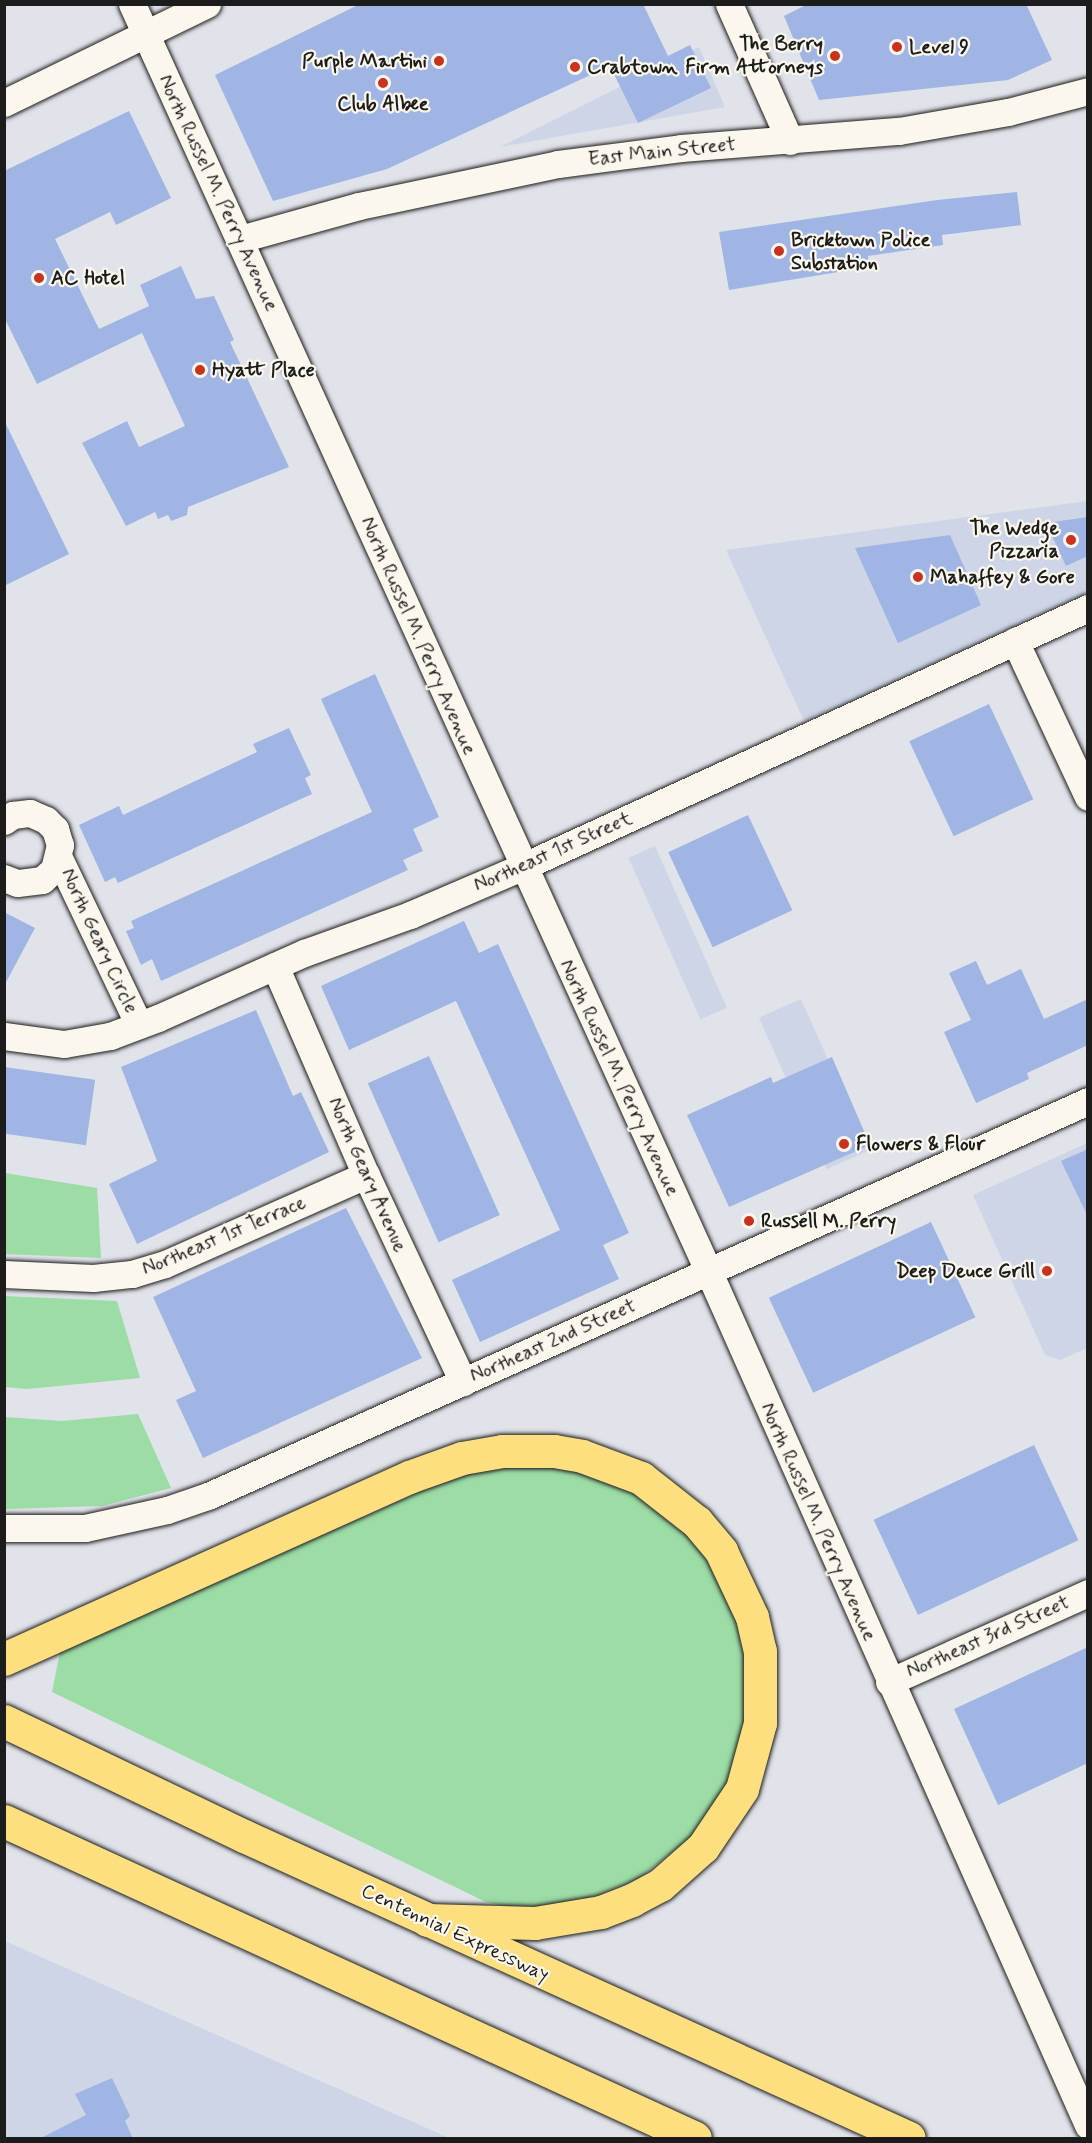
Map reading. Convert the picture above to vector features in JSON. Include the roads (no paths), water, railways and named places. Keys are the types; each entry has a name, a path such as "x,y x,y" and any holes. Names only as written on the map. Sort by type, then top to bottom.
{"highway":[{"path":"4,1659 409,1476 462,1458 501,1450 554,1451 582,1456 641,1478 669,1496 715,1544 740,1585 752,1617 760,1651 760,1723 742,1789 703,1847 660,1885 632,1900 601,1912 536,1923 427,1920"},
{"name":"Centennial Expressway","path":"4,1721 427,1920 909,2139"},
{"path":"4,1821 695,2139"}],"street":[{"name":"North Russel M. Perry Avenue","path":"132,4 144,35 240,239 522,867 708,1270 889,1682 1088,2125"},
{"path":"4,103 207,4"},
{"path":"729,4 790,141"},
{"name":"East Main Street","path":"240,239 359,206 558,164 681,148 899,131 1008,112 1088,91"},
{"name":"Northeast 1st Street","path":"4,1036 64,1044 110,1036 138,1026 275,966 522,867 1088,608"},
{"path":"1015,641 1088,797"},
{"name":"North Geary Circle","path":"4,821 13,815 30,813 46,820 55,829 59,858 115,968 138,1026"},
{"name":"North Geary Circle","path":"4,878 17,884 42,880 54,869 59,858"},
{"name":"North Geary Avenue","path":"275,966 366,1175 464,1382"},
{"name":"Northeast 2nd Street","path":"4,1528 85,1528 167,1510 464,1382 708,1270 1088,1101"},
{"name":"Northeast 1st Terrace","path":"4,1274 93,1278 132,1274 165,1264 366,1175"},
{"name":"Northeast 3rd Street","path":"889,1682 1088,1593"}],"place":[{"name":"Level 9","path":"897,47"},
{"name":"The Berry Firm Attorneys","path":"835,56"},
{"name":"Purple Martini","path":"439,61"},
{"name":"Crabtown","path":"575,67"},
{"name":"Club Albee","path":"383,83"},
{"name":"Bricktown Police Substation","path":"779,251"},
{"name":"AC Hotel","path":"39,278"},
{"name":"Hyatt Place","path":"200,370"},
{"name":"The Wedge Pizzaria","path":"1071,540"},
{"name":"Mahaffey & Gore","path":"918,577"},
{"name":"Flowers & Flour","path":"844,1144"},
{"name":"Russell M. Perry","path":"749,1221"},
{"name":"Deep Deuce Grill","path":"1047,1271"}]}
